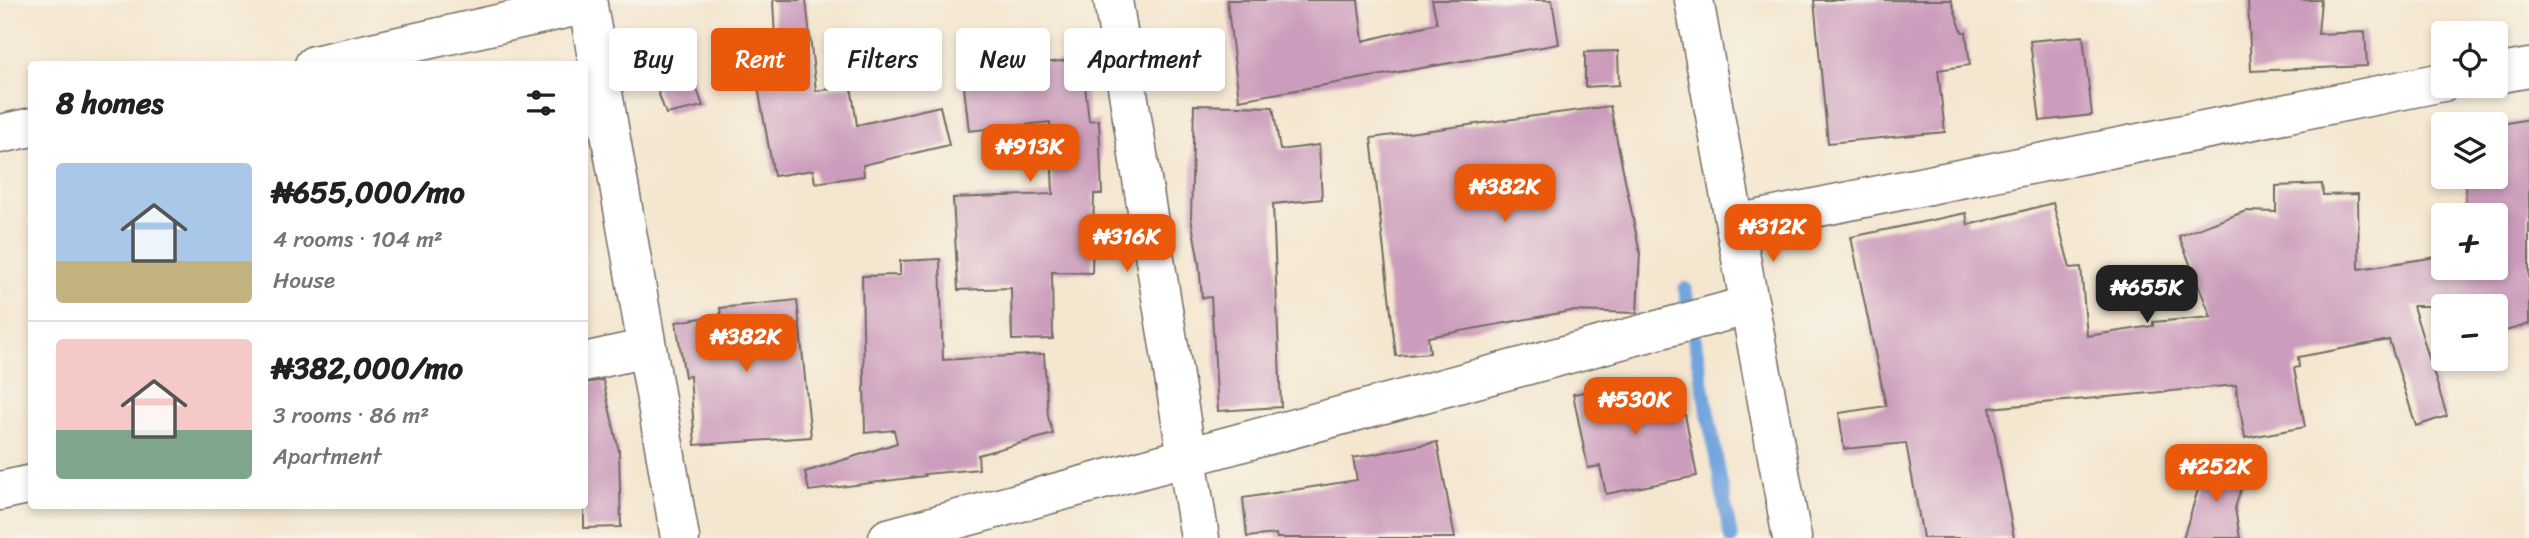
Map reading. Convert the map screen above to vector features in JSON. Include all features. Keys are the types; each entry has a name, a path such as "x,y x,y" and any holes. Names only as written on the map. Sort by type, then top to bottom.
{"street":[{"path":"1113,0 1200,538"},
{"path":"1694,0 1793,538"},
{"path":"331,61 588,2 680,538"},
{"path":"2508,72 2529,68"},
{"path":"1735,224 2431,84"},
{"path":"0,134 28,128"},
{"path":"888,538 1750,305"},
{"path":"588,361 647,348"},
{"path":"0,491 28,485"}],"building":[{"path":"773,0 806,0 809,28 774,28"},
{"path":"1227,0 1358,0 1363,41 1437,23 1432,0 1552,0 1559,44 1239,100"},
{"path":"1814,0 1951,0 1962,32 1966,32 1970,65 1938,70 1945,132 1828,143"},
{"path":"2248,0 2321,0 2318,34 2365,32 2367,66 2251,71"},
{"path":"810,36 816,91 852,91 857,125 940,106 949,145 863,165 864,176 815,183 813,170 774,176 759,91 810,91"},
{"path":"2083,36 2092,115 2040,121 2030,41"},
{"path":"1618,51 1619,85 1585,87 1585,52"},
{"path":"1064,61 1064,91 1086,91 1089,121 1099,120 1102,194 1094,194 1092,273 1052,272 1053,339 1012,340 1011,288 958,290 953,198 1053,194 1050,122 969,131 964,91 1050,91 1050,62"},
{"path":"697,89 703,106 666,114 658,91"},
{"path":"1194,105 1273,107 1280,150 1319,145 1322,199 1273,204 1281,407 1218,411 1211,297 1202,298 1191,218"},
{"path":"1610,106 1640,253 1637,313 1571,311 1428,337 1430,353 1396,356 1371,138"},
{"path":"2529,119 2529,324 2508,330 2508,294 2431,294 2431,306 2413,306 2447,416 2416,426 2389,340 2298,357 2299,367 2294,368 2305,427 2245,438 2236,385 1990,408 2014,538 1923,538 1906,443 1844,449 1839,413 1886,406 1851,237 1966,213 1968,225 2053,203 2070,268 2081,267 2087,336 2153,326 2153,322 2211,317 2179,236 2246,211 2276,212 2276,186 2322,184 2323,195 2358,194 2359,269 2431,258 2431,280 2508,280 2508,203 2465,203 2466,189 2508,189 2508,123"},
{"path":"940,259 943,360 1044,354 1048,416 1053,434 978,455 979,469 924,474 925,476 809,491 805,472 897,443 894,430 865,433 862,276 900,275 900,261"},
{"path":"797,300 811,437 695,445 690,376 685,377 676,322 721,315 720,308"},
{"path":"603,380 619,451 621,527 584,528 584,509 588,509 588,382"},
{"path":"1632,383 1635,398 1680,389 1697,476 1606,494 1600,466 1588,468 1573,394"},
{"path":"1437,442 1455,538 1277,538 1276,534 1247,537 1243,498 1357,480 1353,458"},
{"path":"2207,461 2246,473 2235,508 2240,538 2183,538"}],"waterway":[{"path":"1685,289 1731,538"}]}
